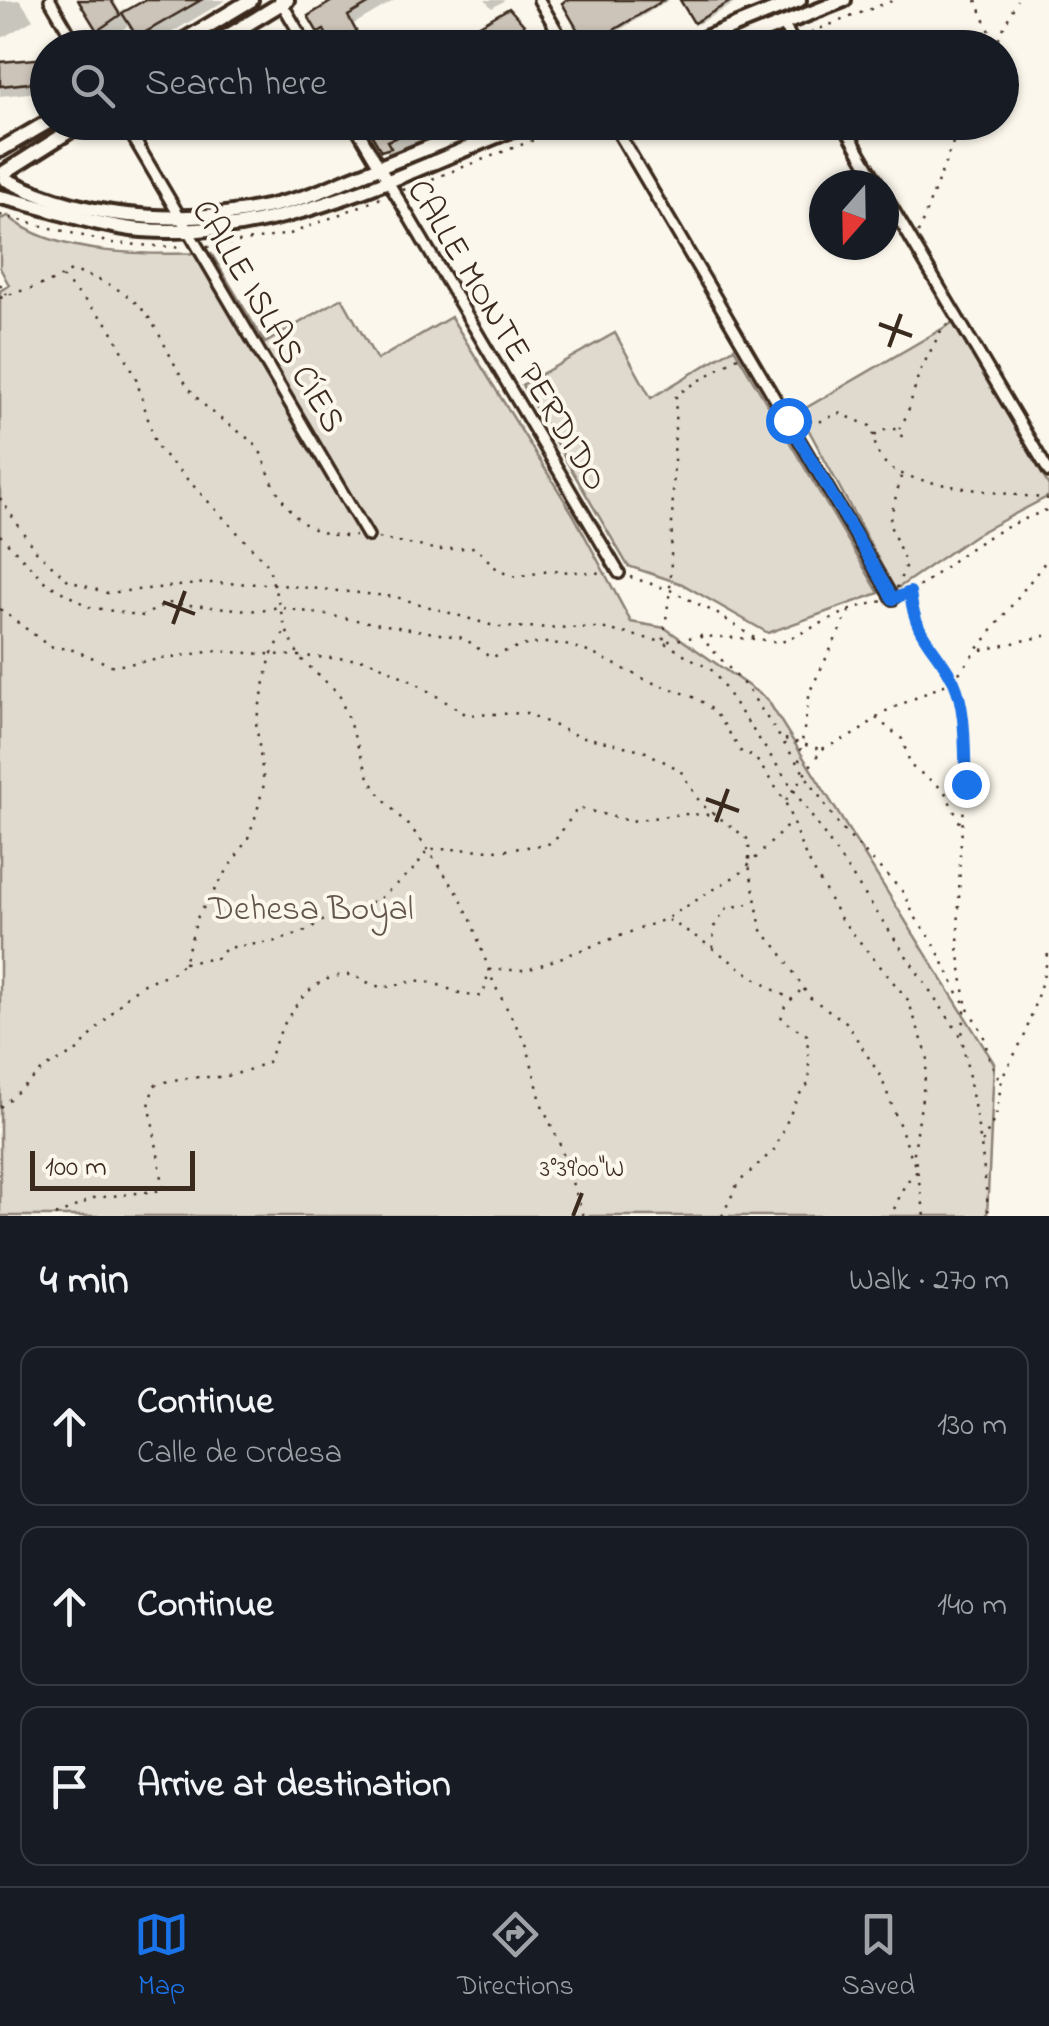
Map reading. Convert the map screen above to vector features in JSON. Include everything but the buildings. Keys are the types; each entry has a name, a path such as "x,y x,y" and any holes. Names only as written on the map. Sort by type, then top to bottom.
{"street":[{"path":"50,0 68,30"},
{"path":"201,30 251,0"},
{"path":"539,0 557,30"},
{"path":"719,30 772,5 800,0"},
{"path":"768,30 844,0"},
{"path":"237,30 283,1 298,30"},
{"path":"783,24 787,30"},
{"path":"0,150 30,132"},
{"path":"2,180 59,140"},
{"name":"CALLE ISLAS CÍES","path":"134,140 368,536"},
{"name":"CALLE MONTE PERDIDO","path":"363,140 619,573"},
{"path":"2,180 95,223 140,230 225,230 302,212 453,140"},
{"path":"2,180 97,211 138,217 219,216 300,198 479,140"},
{"path":"623,140 893,599"},
{"path":"852,140 869,170"},
{"path":"899,220 1049,472"}],"path":[{"path":"826,30 894,0"},
{"path":"976,0 988,30"},
{"path":"1002,30 1016,0"},
{"path":"913,244 954,140"},
{"path":"0,298 20,290 46,287 71,271 116,287 152,321 176,371 202,404 259,449 274,484 313,532 368,536 439,550 475,547 498,571 516,577 549,571 619,573 670,590 756,639"},
{"path":"62,277 109,325 135,375 156,446 268,565 286,630 300,658 339,694 370,780 428,849 464,906 489,970 526,1046 542,1105 559,1142 583,1216"},
{"path":"0,284 7,295"},
{"path":"898,429 907,415 919,373 942,328 958,319"},
{"path":"663,642 670,590 676,395 747,351"},
{"path":"788,420 819,422 840,412 870,426 875,450 892,468 914,478 1049,499"},
{"path":"874,436 887,429 898,429"},
{"path":"898,429 902,438"},
{"path":"893,599 906,564 889,522 902,473"},
{"path":"0,498 34,549 69,580 107,593 208,583 272,584 396,597 497,627 602,628 663,642 713,671 962,1038"},
{"path":"663,642 700,636 782,642 850,610 910,592 1000,530 1049,509"},
{"path":"0,535 46,583 90,607 144,616 167,604 261,611 278,607 464,638 492,658 509,649 570,644 594,651 642,678 704,703 742,753 754,756 785,802 803,852 841,919 908,1000 928,1056 914,1152 926,1216"},
{"path":"785,802 822,749 858,733 876,718 926,690 953,681 1049,557"},
{"path":"910,592 912,615 922,638 953,681 960,700 966,784 958,948 966,1003 962,1038 989,1216"},
{"path":"0,609 49,646 73,650 114,666 214,652 368,660 414,682 467,715 527,713 574,734 642,750 680,770 702,804 749,840 749,866 761,929 809,997 846,1022 881,1077 917,1171"},
{"path":"798,782 800,743 810,690 850,610"},
{"path":"184,964 198,916 248,838 256,815 264,784 256,722 271,654 286,630"},
{"path":"979,650 1049,634"},
{"path":"700,636 729,665 784,738 840,827 904,894 982,1034 1001,1082"},
{"path":"876,718 902,739 912,766 944,790 961,827"},
{"path":"784,738 822,749"},
{"path":"428,849 507,850 552,843 578,808 630,821 682,814 716,816"},
{"path":"489,970 526,970 666,919 749,866 792,821"},
{"path":"0,1107 44,1069 78,1050 128,995 145,983 184,964 218,958 227,948 277,941 304,932 322,920 379,899 415,868 428,849"},
{"path":"712,950 714,927 727,908 756,902"},
{"path":"666,919 694,934 766,987 792,1000"},
{"path":"981,1144 996,1116 1001,1082 1025,1036 1046,971 1049,948"},
{"path":"55,1216 94,1198 164,1190 149,1102 155,1086 175,1078 214,1078 244,1072 268,1062 277,1036 296,1004 328,980 351,974 378,987 403,986 420,980 468,998 483,996 489,970"},
{"path":"722,1216 738,1183 775,1149 798,1096 810,1082 806,1035 782,1019 785,1006 803,988"},
{"path":"891,1216 905,1184 917,1171"}],"green space":[{"name":"Dehesa Boyal","path":"8,216 51,239 77,246 133,253 211,253 265,343 342,298 377,360 451,317 573,514 631,622 665,628 767,699 994,1063 987,1216 0,1216 0,291 9,285 0,268 0,219"},
{"path":"954,322 1049,486 1049,496 975,535 895,590 799,412"},
{"path":"615,333 651,398 734,348 879,593 768,633 682,584 628,566 522,385"}],"route":[{"path":"788,420 893,599 910,592 912,615 922,638 953,681 960,700 966,784"}]}
